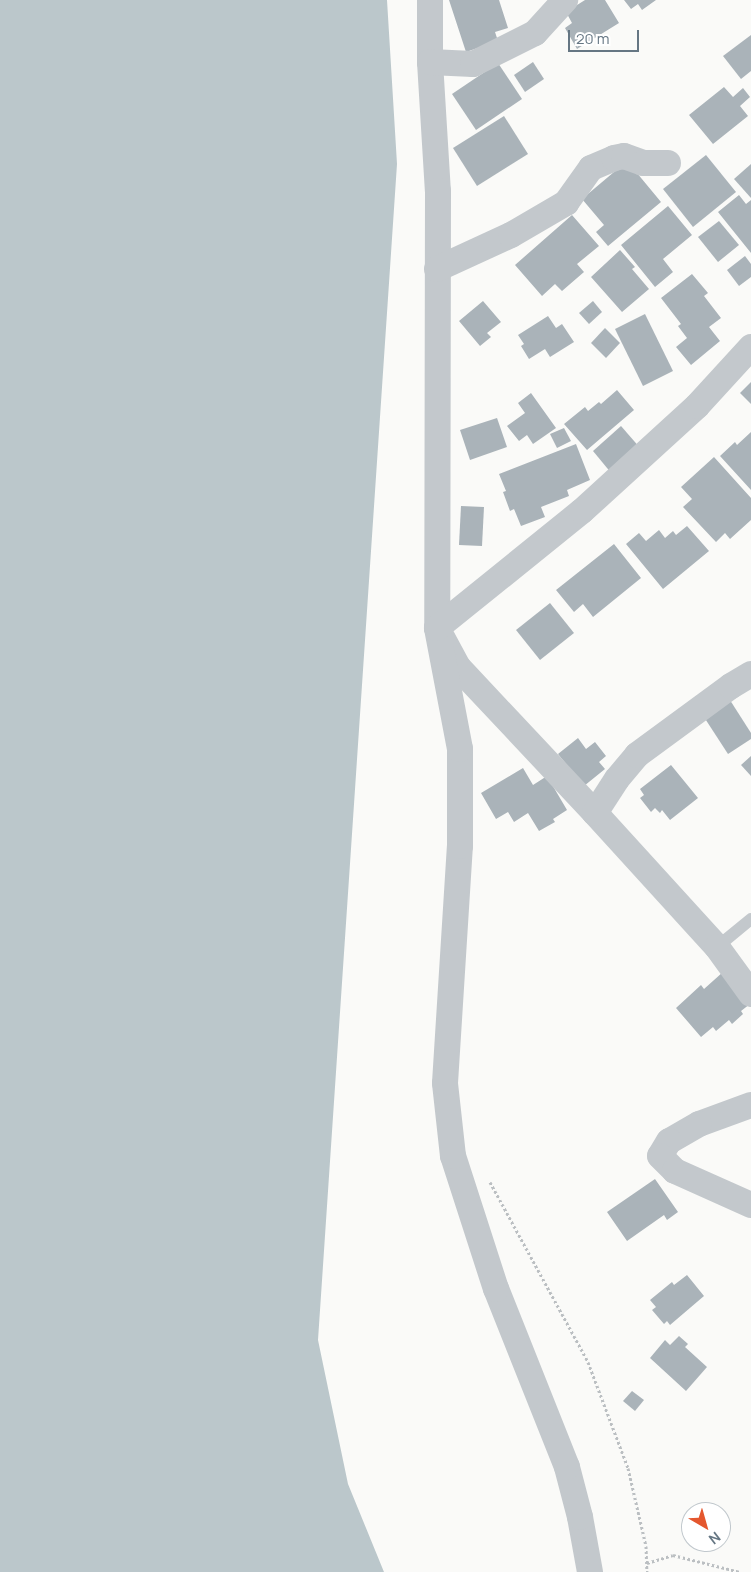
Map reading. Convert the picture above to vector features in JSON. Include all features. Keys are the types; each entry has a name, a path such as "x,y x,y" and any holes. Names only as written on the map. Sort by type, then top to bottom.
{"street":[{"path":"430,0 430,62 438,191 437,628 460,749 460,846 446,1083 453,1156 496,1289 567,1466 580,1517 590,1572"},
{"path":"430,62 473,64 535,33 565,0"},
{"path":"437,269 511,235 566,203 591,168 614,158 624,156 643,163 668,163"},
{"path":"437,628 582,511 697,406 751,347"},
{"path":"437,628 458,667 717,947 751,994"},
{"path":"595,813 637,755 731,686 751,674"},
{"path":"751,1104 699,1124 669,1141 660,1156 674,1171 751,1205"}],"lane":[{"path":"717,947 751,919"}],"path":[{"path":"488,1179 588,1362 628,1468 646,1546 647,1572"},
{"path":"646,1563 673,1555 740,1572"}],"shaded area":[{"path":"0,0 387,0 397,164 318,1340 348,1484 384,1572 0,1572"}],"building":[{"path":"449,0 499,0 508,28 495,32 498,41 466,52"},
{"path":"585,0 605,0 619,23 577,49 565,28 572,23 566,12"},
{"path":"624,0 656,0 642,10 638,4 631,9"},
{"path":"751,35 751,71 741,79 723,56"},
{"path":"533,62 544,79 525,92 514,75"},
{"path":"498,63 522,99 476,130 452,94"},
{"path":"724,87 733,97 743,88 750,97 740,106 748,116 713,144 689,115"},
{"path":"504,116 528,154 477,186 453,148"},
{"path":"706,155 736,192 693,227 663,189"},
{"path":"627,161 661,202 608,246 596,232 604,225 582,199"},
{"path":"751,164 751,198 734,179"},
{"path":"739,195 746,204 751,200 751,253 718,212"},
{"path":"668,206 692,235 663,259 673,272 655,287 621,245"},
{"path":"572,215 599,246 577,264 584,272 562,291 555,284 542,296 515,265"},
{"path":"719,221 739,245 718,262 698,237"},
{"path":"620,250 635,267 632,269 649,289 622,312 591,277"},
{"path":"745,256 751,264 751,277 739,286 727,270"},
{"path":"692,274 708,293 704,296 721,318 709,327 720,341 691,365 676,347 687,338 678,326 681,324 661,298"},
{"path":"483,301 501,322 487,333 491,337 480,346 459,321"},
{"path":"593,301 602,312 589,324 579,313"},
{"path":"645,314 673,371 643,386 615,329"},
{"path":"548,316 556,328 562,324 574,342 550,357 545,349 529,359 521,346 524,344 518,335"},
{"path":"605,328 620,343 606,358 591,343"},
{"path":"751,382 751,404 740,393"},
{"path":"617,390 634,410 587,450 564,424 585,407 588,411 599,402 601,404"},
{"path":"531,393 556,428 533,444 527,435 519,441 507,426 525,413 518,403"},
{"path":"497,418 507,447 470,460 460,430"},
{"path":"621,426 641,449 612,474 593,451"},
{"path":"564,428 571,441 557,448 550,434"},
{"path":"751,432 751,490 720,456 735,442 737,445"},
{"path":"576,444 590,480 567,490 569,496 541,507 545,517 521,526 514,509 510,511 503,492 506,491 499,474"},
{"path":"714,457 751,498 751,520 730,539 725,533 716,542 683,507 692,499 681,487"},
{"path":"461,506 484,507 482,546 459,545"},
{"path":"687,526 709,551 663,589 626,544 639,533 646,541 659,530 665,538 673,531 676,535"},
{"path":"614,544 641,578 593,617 583,604 574,612 556,590"},
{"path":"550,603 574,633 540,660 516,630"},
{"path":"728,697 751,733 751,739 728,754 702,714"},
{"path":"578,738 586,749 595,742 606,756 599,762 605,769 584,786 558,754"},
{"path":"751,756 751,776 741,765"},
{"path":"671,765 698,798 670,820 662,810 660,813 655,808 651,812 640,798 644,795 640,789"},
{"path":"523,768 533,785 547,776 567,810 553,819 555,822 539,831 528,813 514,822 508,812 496,819 481,793"},
{"path":"723,972 750,1004 741,1011 743,1014 732,1024 729,1020 716,1031 713,1027 701,1037 676,1008 701,985 704,989"},
{"path":"655,1179 678,1212 667,1220 664,1215 627,1241 607,1212"},
{"path":"687,1275 704,1296 670,1325 667,1321 664,1324 652,1310 656,1307 650,1300 672,1282 674,1285"},
{"path":"679,1336 688,1344 685,1347 707,1367 686,1391 650,1358 665,1340 670,1345"},
{"path":"632,1391 644,1400 635,1411 623,1401"}]}
